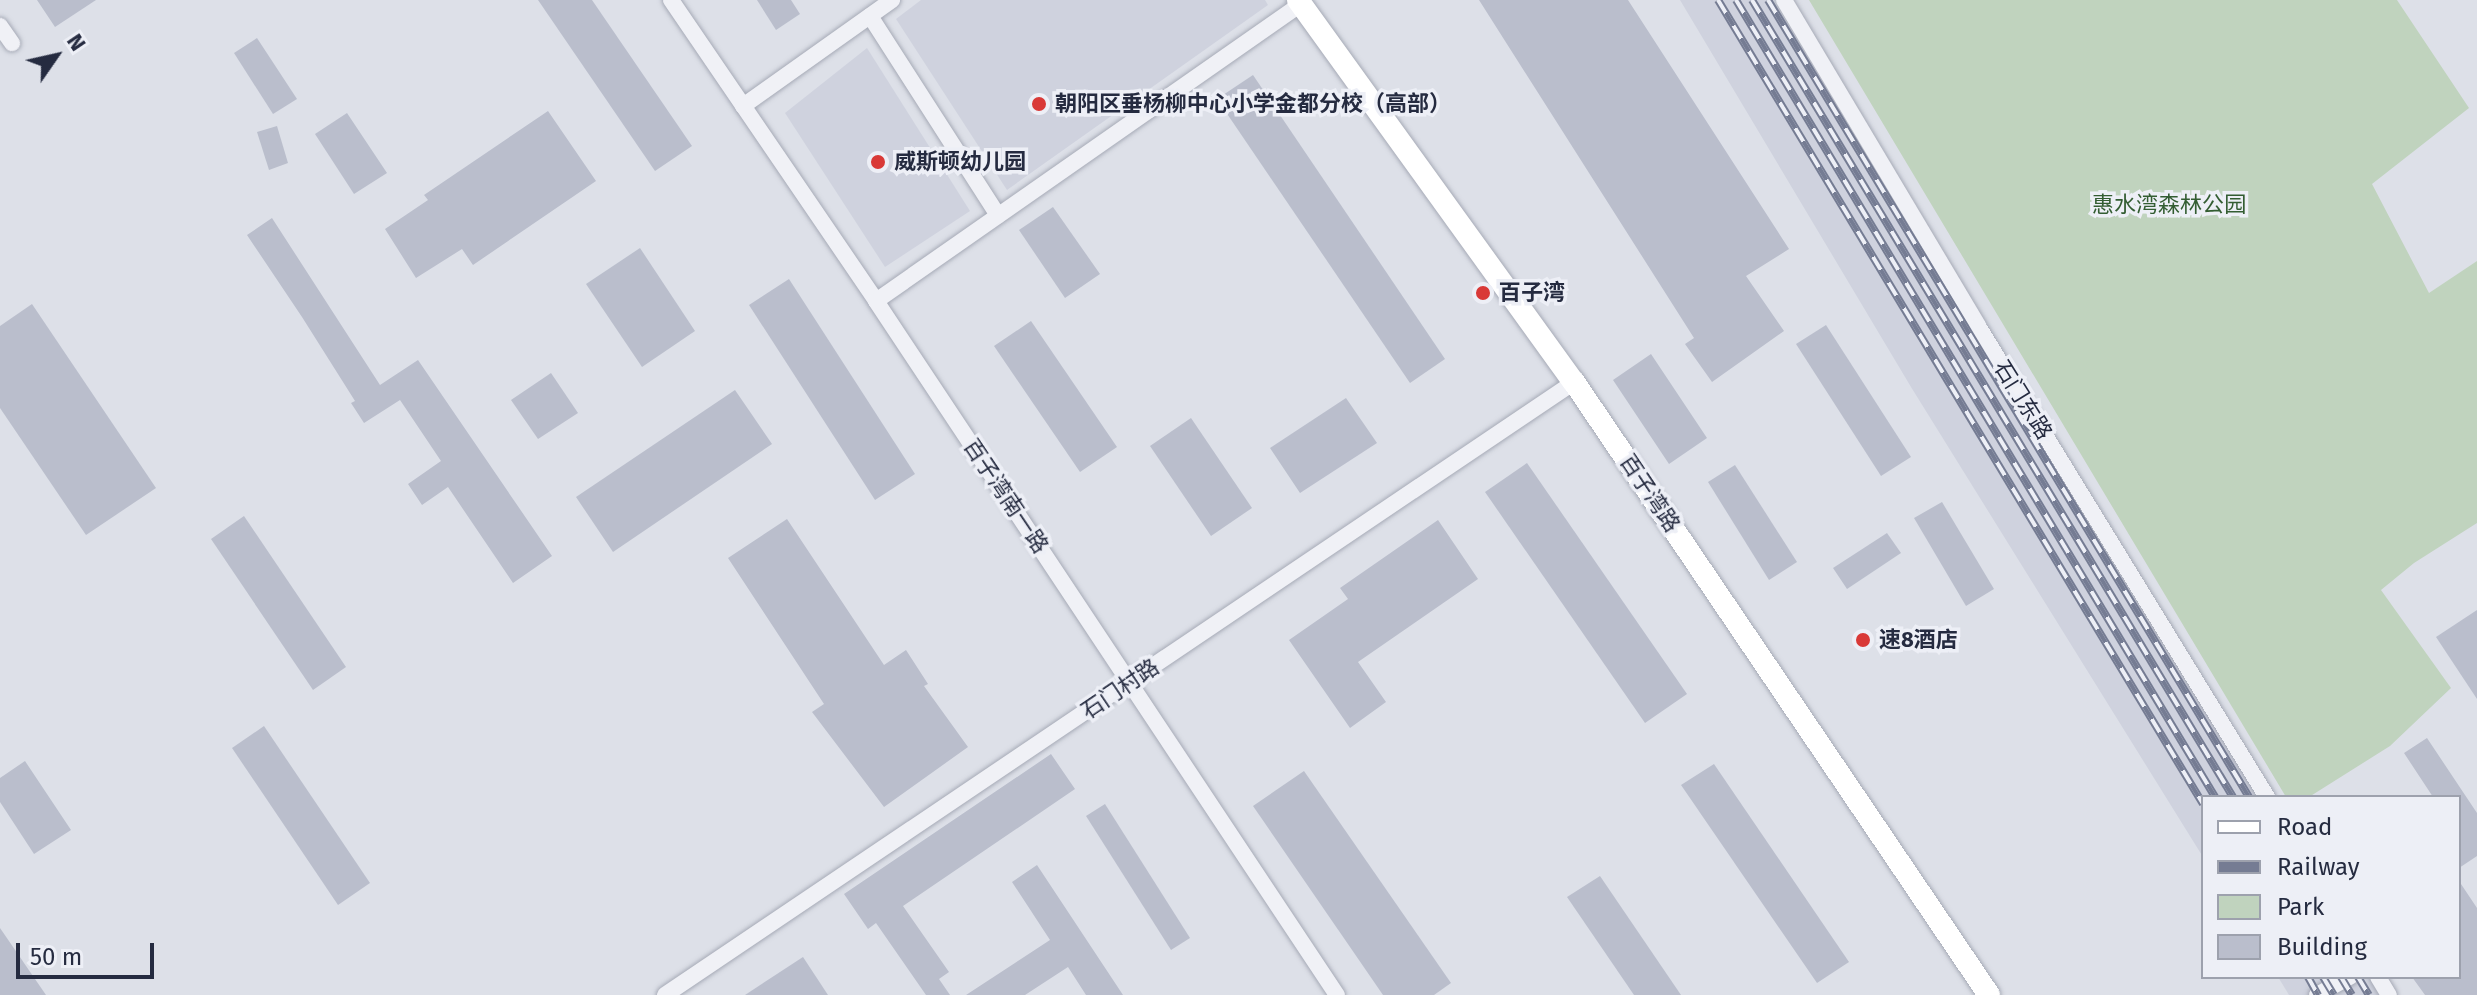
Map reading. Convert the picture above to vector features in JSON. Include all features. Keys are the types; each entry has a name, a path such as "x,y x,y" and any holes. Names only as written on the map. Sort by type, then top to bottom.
{"street":[{"name":"百子湾南一路","path":"671,0 876,301 1337,995"},
{"path":"743,106 892,0"},
{"name":"石门东路","path":"1784,0 1978,326 2266,795"},
{"path":"876,301 1300,2"},
{"name":"百子湾路","path":"1300,2 1574,382 1989,995"},
{"path":"870,16 998,215"},
{"path":"0,26 12,43"},
{"name":"石门村路","path":"665,995 1574,382"},
{"path":"2317,995 2346,979"}],"shaded area":[{"name":"朝阳区垂杨柳中心小学金都分校（高部）","path":"921,0 1265,0 1268,5 1007,190 896,19"},
{"path":"1680,0 1773,0 2260,795 2201,795 2201,854 1911,387"},
{"name":"威斯顿幼儿园","path":"867,48 970,211 885,267 785,113"},
{"path":"2279,979 2373,979 2383,995 2289,995"}],"green space":[{"name":"惠水湾森林公园","path":"1809,0 2397,0 2469,108 2372,184 2429,293 2477,261 2477,523 2414,563 2381,590 2451,688 2390,746 2312,795 2285,795"}],"building":[{"path":"37,0 96,0 55,27"},
{"path":"538,0 592,0 692,146 655,171"},
{"path":"757,0 791,0 800,14 776,30"},
{"path":"1479,0 1628,0 1789,249 1746,276 1784,331 1712,382 1685,344 1694,338"},
{"path":"257,38 297,99 273,114 234,53"},
{"path":"1253,75 1445,359 1410,383 1217,99"},
{"path":"548,111 596,181 473,265 462,249 416,278 385,229 428,200 424,195"},
{"path":"347,113 387,173 354,194 315,134"},
{"path":"277,126 288,163 269,170 257,132"},
{"path":"1053,207 1100,274 1065,298 1019,230"},
{"path":"272,218 380,385 418,360 552,556 513,583 448,487 422,505 408,484 441,461 400,400 364,423 351,403 355,401 247,235"},
{"path":"640,248 695,331 642,367 586,284"},
{"path":"789,279 915,474 875,500 749,305"},
{"path":"32,304 156,488 86,535 0,408 0,326"},
{"path":"1031,321 1117,447 1080,472 994,346"},
{"path":"1826,325 1911,457 1881,476 1796,344"},
{"path":"1651,354 1707,438 1669,464 1613,380"},
{"path":"551,373 578,413 538,439 511,400"},
{"path":"735,390 772,444 613,552 576,497"},
{"path":"1346,398 1377,443 1300,493 1270,448"},
{"path":"1191,418 1252,508 1211,536 1150,446"},
{"path":"1527,463 1687,694 1645,723 1485,492"},
{"path":"1735,465 1797,562 1769,580 1708,482"},
{"path":"1942,502 1994,589 1966,606 1914,518"},
{"path":"244,516 346,667 313,690 211,539"},
{"path":"787,519 884,665 906,650 928,684 924,686 968,747 884,807 812,712 824,704 728,558"},
{"path":"1438,520 1478,579 1358,662 1386,702 1350,728 1289,640 1348,599 1340,588"},
{"path":"1887,533 1901,553 1847,589 1833,568"},
{"path":"2477,610 2477,699 2436,637"},
{"path":"264,726 370,883 338,905 232,748"},
{"path":"2427,738 2477,813 2477,856 2461,867 2461,795 2432,795 2404,753"},
{"path":"1051,754 1075,789 903,906 949,972 939,979 950,995 926,995 876,923 868,929 844,894"},
{"path":"25,761 71,830 34,854 0,802 0,778"},
{"path":"1714,764 1849,962 1817,983 1681,785"},
{"path":"1304,771 1451,983 1434,995 1383,995 1253,806"},
{"path":"1105,804 1190,938 1171,950 1086,816"},
{"path":"1037,865 1123,995 1086,995 1068,967 1025,995 966,995 1050,940 1012,882"},
{"path":"1600,876 1681,995 1634,995 1567,897"},
{"path":"2461,884 2477,908 2477,995 2425,995 2413,979 2461,979"},
{"path":"0,928 46,995 0,995"},
{"path":"803,957 828,995 745,995"}],"railway":[{"path":"1718,0 2201,801"},
{"path":"1736,0 2214,795"},
{"path":"1752,0 2232,795"},
{"path":"1768,0 2248,795"},
{"path":"2309,979 2318,995"},
{"path":"2324,979 2334,995"},
{"path":"2342,979 2352,995"},
{"path":"2359,979 2369,995"}],"place":[{"name":"朝阳区垂杨柳中心小学金都分校（高部）","path":"1039,104"},
{"name":"威斯顿幼儿园","path":"878,162"},
{"name":"百子湾","path":"1483,293"},
{"name":"速8酒店","path":"1863,640"}]}
